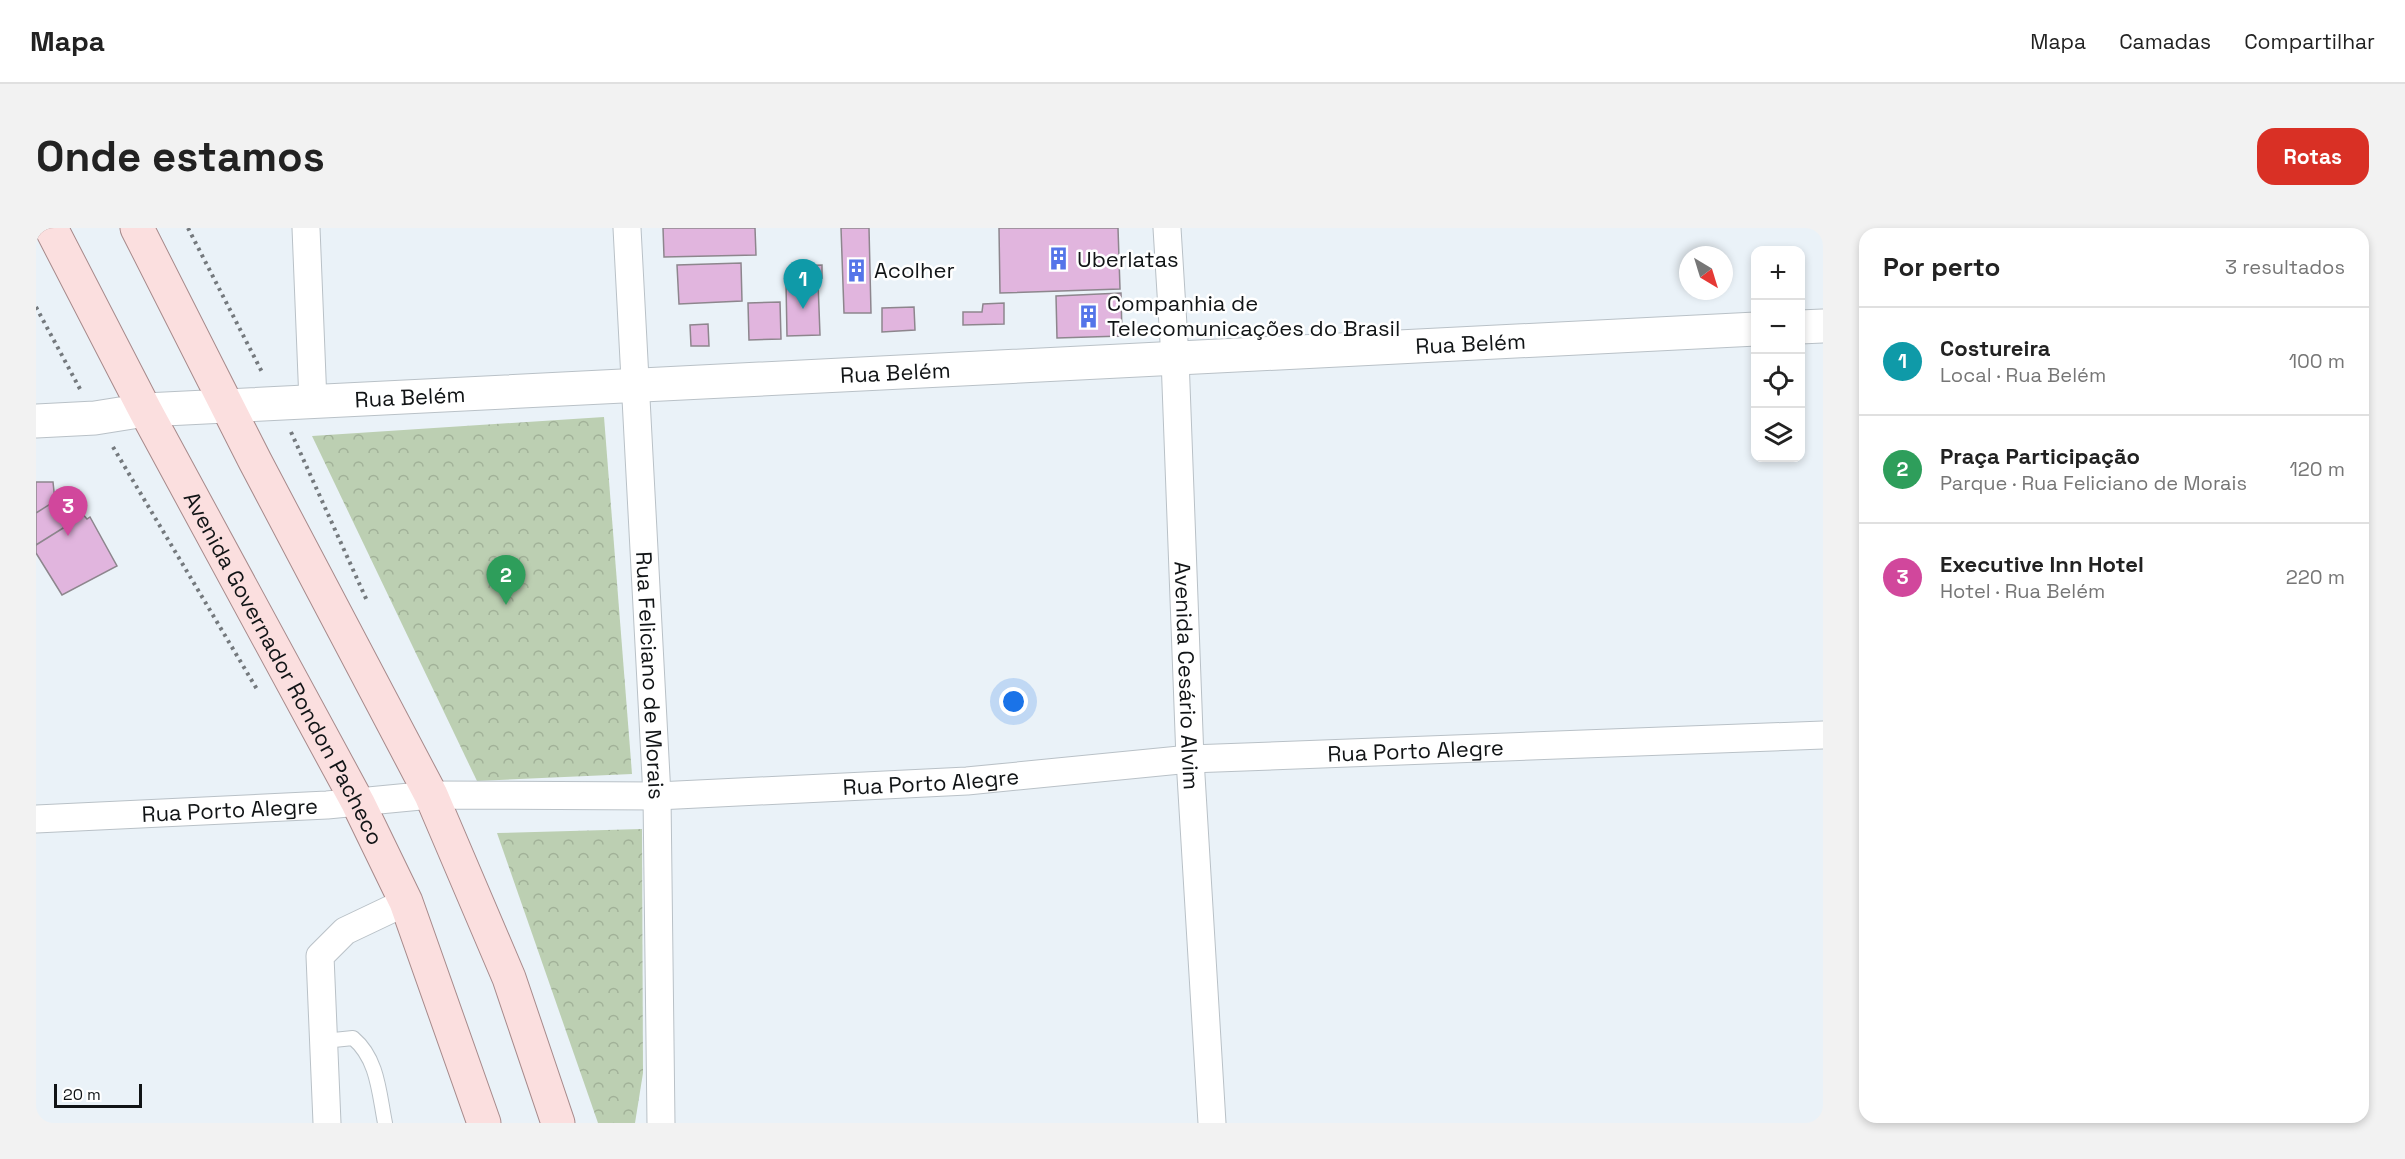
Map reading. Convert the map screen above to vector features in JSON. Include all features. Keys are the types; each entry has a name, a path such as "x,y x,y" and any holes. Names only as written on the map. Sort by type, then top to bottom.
{"main road":[{"name":"Avenida Governador Rondon Pacheco","path":"51,228 145,410 358,803 406,902 484,1123"},
{"path":"137,228 431,795 509,978 558,1123"}],"street":[{"path":"306,228 313,402"},
{"name":"Rua Feliciano de Morais","path":"627,228 657,796 661,1123"},
{"name":"Avenida Cesário Alvim","path":"1167,228 1175,358 1191,759 1212,1123"},
{"path":"1805,327 1823,326"},
{"name":"Rua Belém","path":"36,421 95,418 145,410 1751,329"},
{"name":"Rua Porto Alegre","path":"36,819 358,803 431,795 657,796 967,781 1191,759 1823,735"},
{"path":"327,1123 320,956 345,931 406,902"}],"lane":[{"path":"324,1041 353,1038 364,1047 371,1059 386,1123"}],"path":[{"path":"36,307 95,418 261,694"}],"green space":[{"path":"604,417 632,774 477,781 312,436"},
{"path":"642,829 643,1073 635,1123 598,1123 497,833"}],"building":[{"path":"663,228 755,228 756,255 664,257"},
{"name":"Acolher","path":"841,228 869,228 871,313 844,313"},
{"name":"Uberlatas","path":"999,228 1118,228 1120,289 1000,293"},
{"path":"741,263 742,301 679,304 677,265"},
{"path":"822,265 822,278 792,279 791,266"},
{"path":"818,282 820,335 787,336 786,283"},
{"name":"Companhia de Telecomunicações do Brasil","path":"1121,293 1122,336 1057,338 1056,296"},
{"path":"780,302 781,339 749,340 748,303"},
{"path":"1004,303 1004,324 963,325 963,312 982,312 983,304"},
{"path":"914,307 915,330 882,332 882,308"},
{"path":"708,324 709,346 691,346 690,325"},
{"path":"36,482 53,482 55,501 79,510 87,519 90,517 117,566 62,595 36,553"},
{"path":"55,501 79,510 84,515 36,545 36,513"}],"place":[{"name":"Uberlatas","path":"1059,259"},
{"name":"Acolher","path":"856,270"},
{"name":"Costureira","path":"803,309"},
{"name":"Companhia de Telecomunicações do Brasil","path":"1089,316"},
{"name":"Executive Inn Hotel","path":"68,536"},
{"name":"Praça Participação","path":"506,605"}]}
